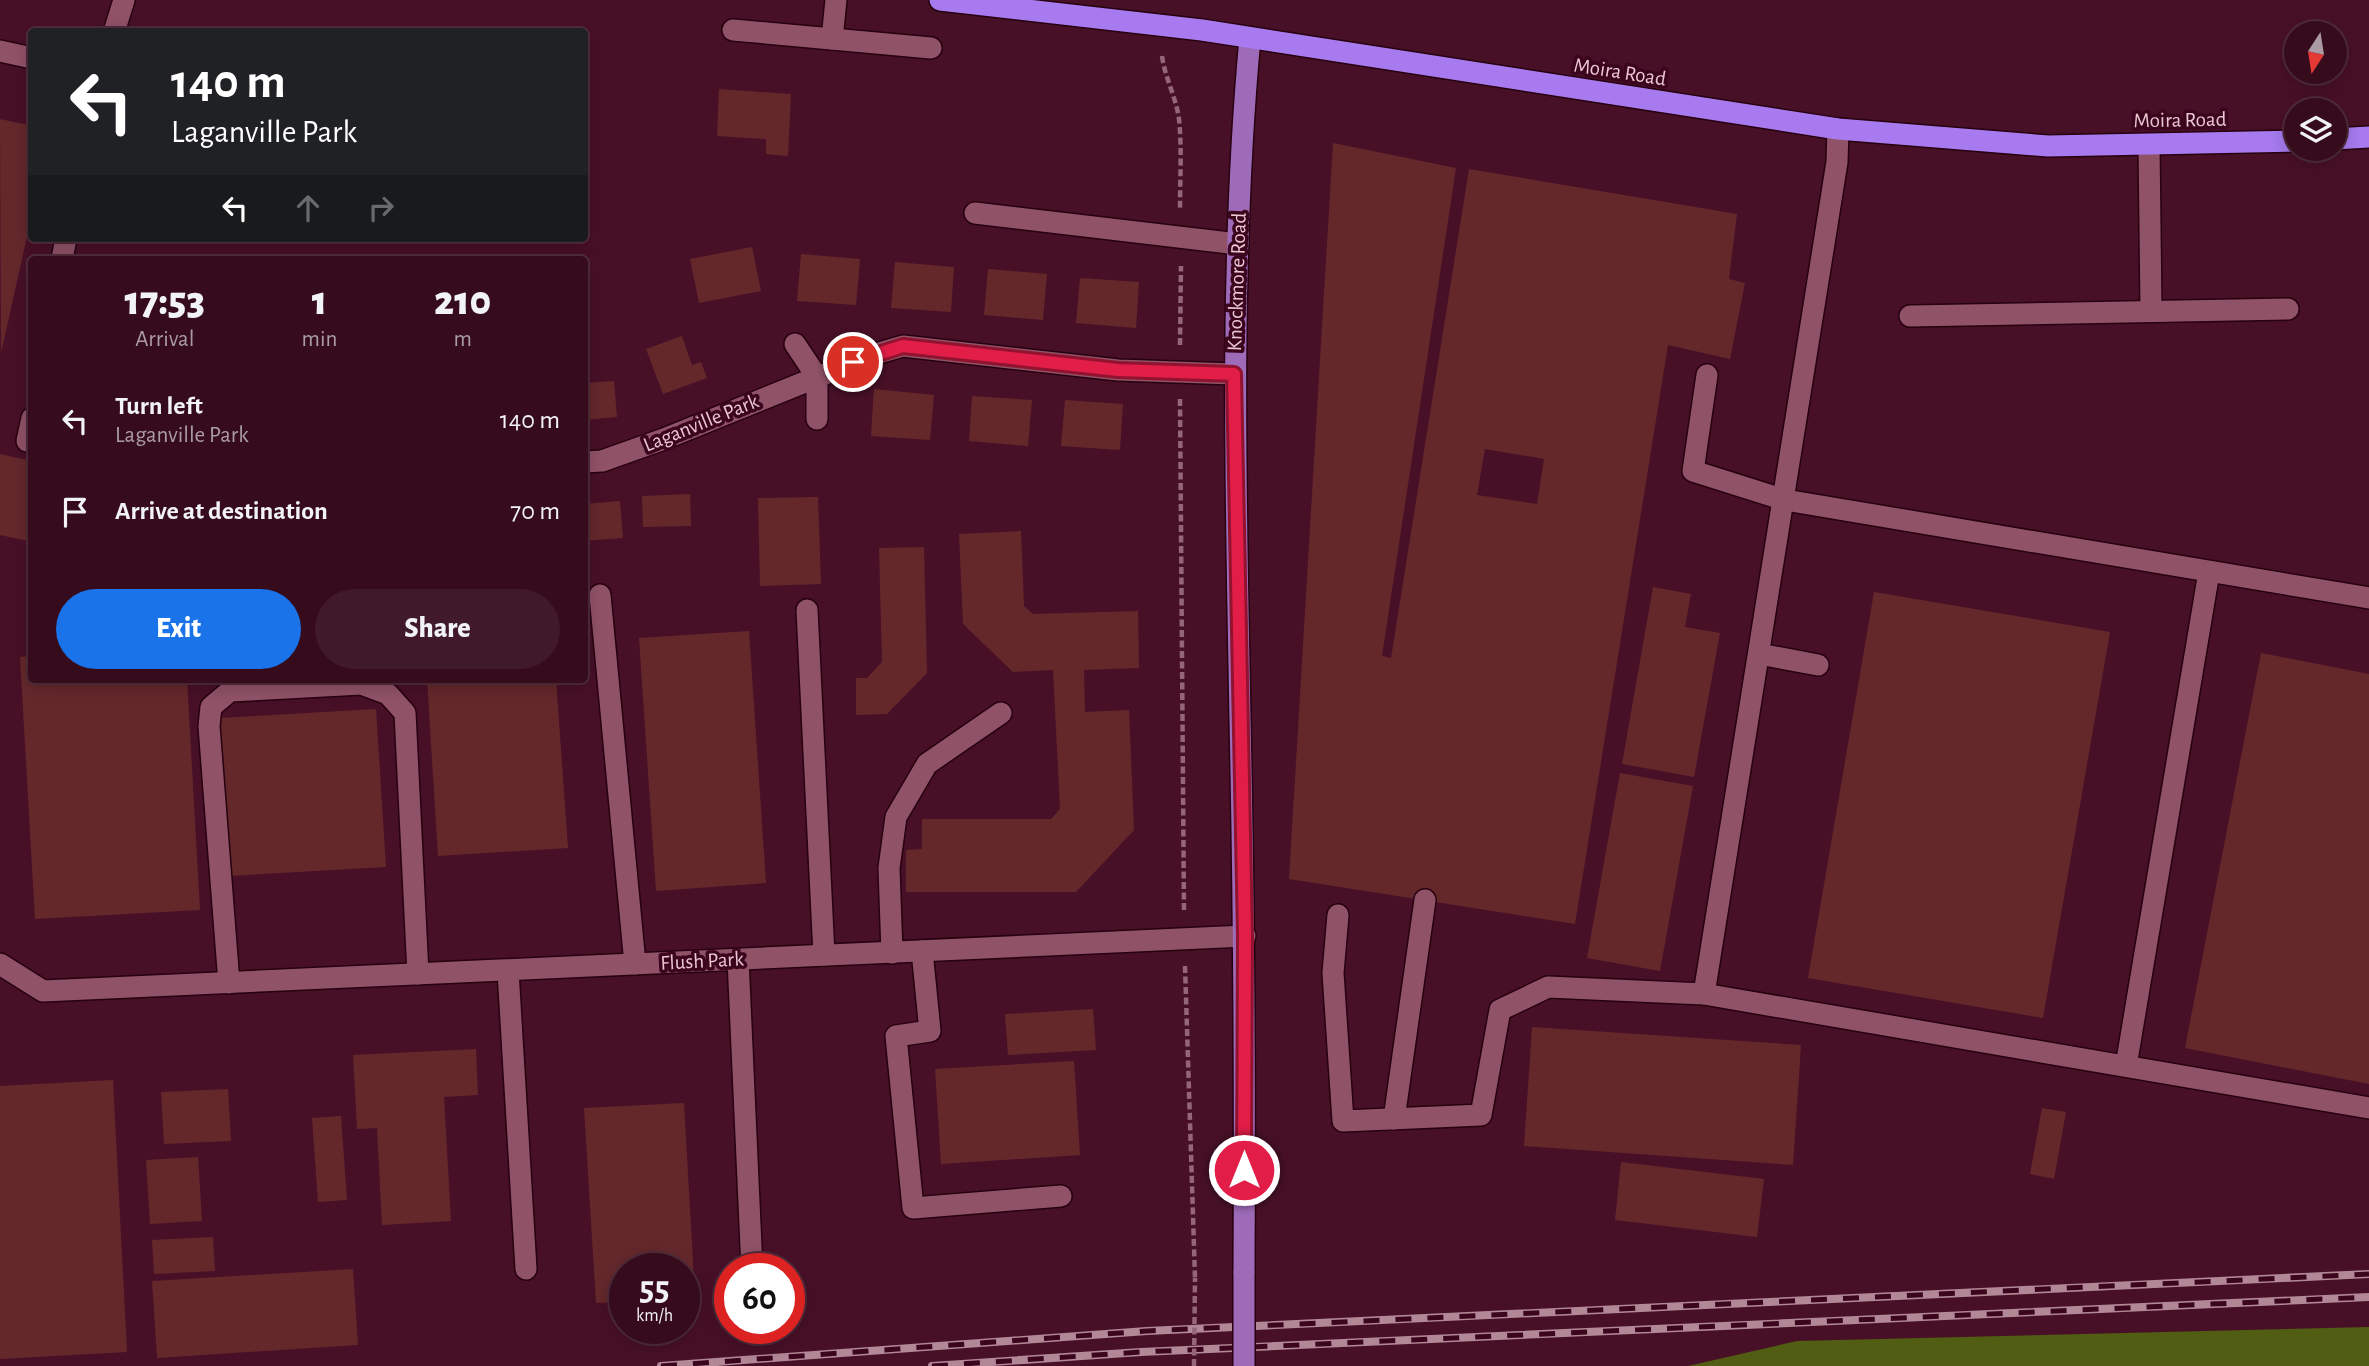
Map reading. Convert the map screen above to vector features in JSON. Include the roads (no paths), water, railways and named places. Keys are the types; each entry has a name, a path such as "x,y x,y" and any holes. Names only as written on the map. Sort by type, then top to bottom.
{"highway":[{"name":"Moira Road","path":"940,0 1157,23 1838,129 2048,146 2284,141"},
{"path":"2347,138 2369,137"}],"main road":[{"name":"Knockmore Road","path":"1244,1366 1245,936 1234,374 1241,140 1250,37"}],"street":[{"path":"115,28 124,0"},
{"path":"832,39 836,0"},
{"path":"733,30 930,48"},
{"path":"0,51 28,57"},
{"path":"1704,994 1837,162 1838,129"},
{"path":"2149,145 2151,310"},
{"path":"975,213 1238,244"},
{"path":"1910,316 2288,309"},
{"path":"795,344 817,377 817,419"},
{"name":"Laganville Park","path":"588,462 602,461 664,439 872,355 903,346 1118,370 1234,374"},
{"path":"1707,375 1693,471 1784,500 2369,598"},
{"path":"27,441 28,436"},
{"path":"2126,1066 2209,572"},
{"path":"600,595 635,964"},
{"path":"807,610 824,956"},
{"path":"1759,654 1818,665"},
{"path":"229,983 209,726 211,707 230,691 361,684 388,694 405,713 418,974"},
{"path":"892,953 889,868 896,817 927,764 1001,713"},
{"path":"1394,1119 1425,900"},
{"path":"1338,915 1333,973 1343,1121 1481,1115 1500,1010 1548,988 1704,994 2369,1108"},
{"name":"Flush Park","path":"0,964 43,991 1245,936"},
{"path":"922,951 930,1031 897,1036 913,1208 1061,1196"},
{"path":"738,959 751,1253"},
{"path":"508,971 526,1269"}],"railway":[{"path":"661,1366 1147,1331 2369,1274"},
{"path":"932,1366 1141,1352 2369,1297"}]}
